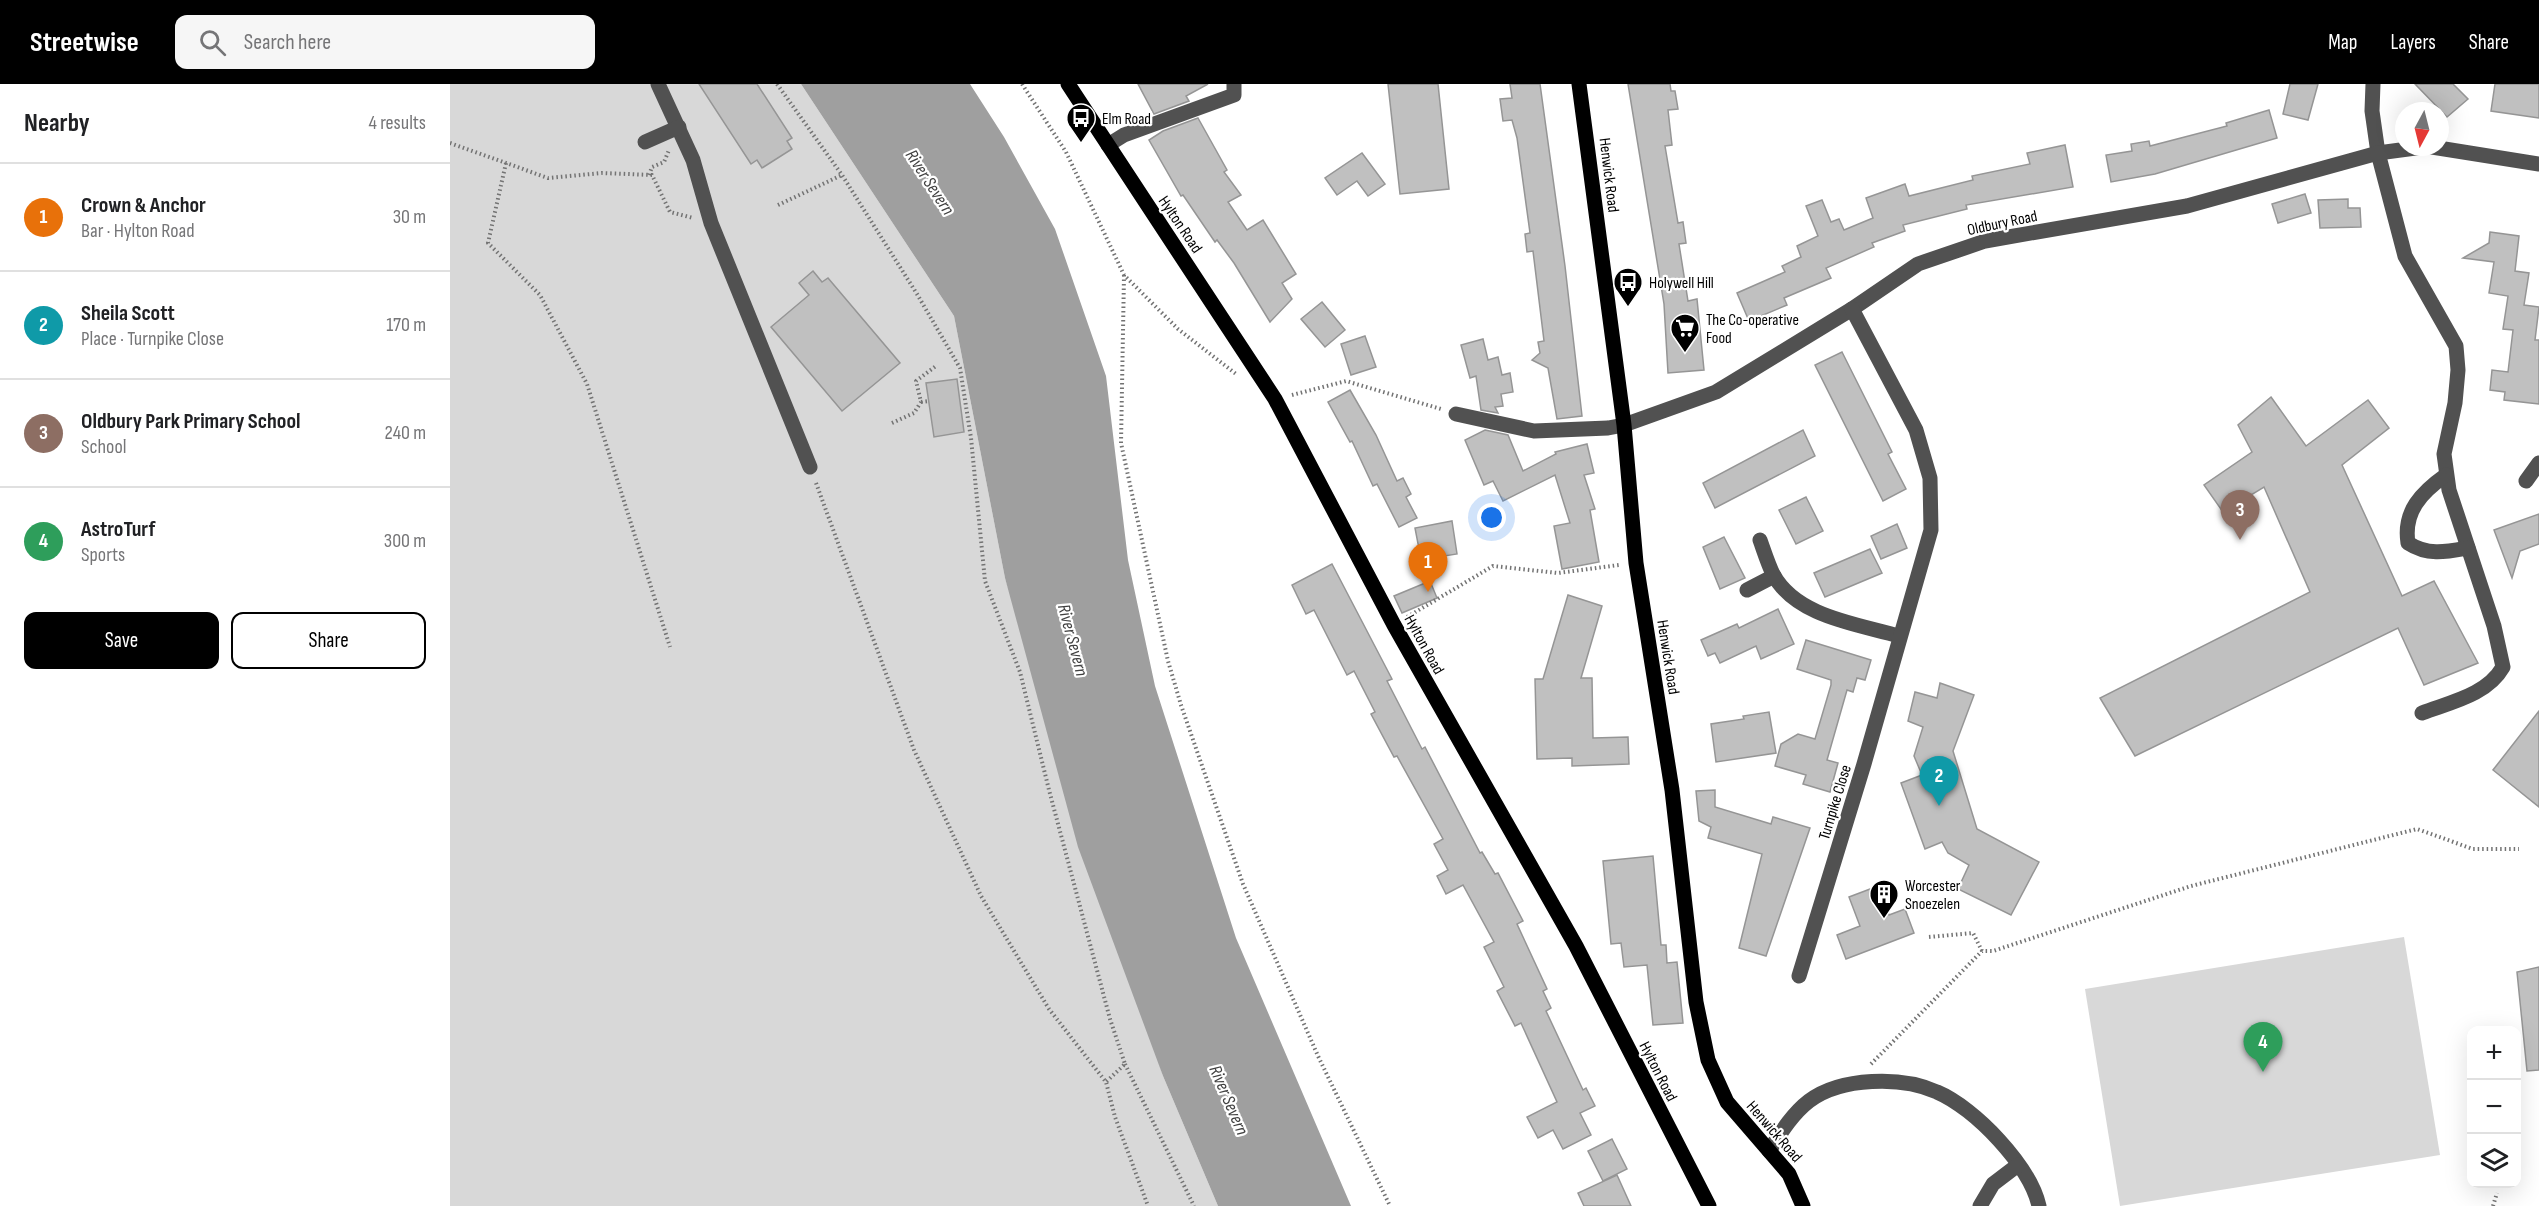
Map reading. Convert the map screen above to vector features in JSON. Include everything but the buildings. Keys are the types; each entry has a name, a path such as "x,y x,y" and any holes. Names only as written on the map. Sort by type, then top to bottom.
{"main road":[{"name":"Hylton Road","path":"1068,84 1275,399 1394,625 1576,946 1709,1206"},
{"name":"Henwick Road","path":"1580,84 1624,424 1636,563 1672,789 1696,1002 1708,1060 1727,1102 1790,1174 1803,1206"}],"street":[{"path":"657,84 693,160 711,223 810,467"},
{"path":"2373,84 2372,111 2378,153 2405,256 2456,346 2458,370 2456,403 2444,454 2446,475 2494,626 2503,668 2496,680 2485,688 2422,713"},
{"path":"1108,146 1124,135 1234,89"},
{"path":"645,142 679,128"},
{"path":"2449,150 2539,164"},
{"name":"Oldbury Road","path":"1624,424 1716,392 1852,309 1918,264 1985,241 2187,206 2378,153 2395,151"},
{"name":"Turnpike Close","path":"1798,976 1864,764 1931,530 1930,478 1916,430 1852,309"},
{"path":"1456,414 1534,431 1608,429 1624,424"},
{"path":"2526,481 2539,463"},
{"path":"2446,475 2424,491 2415,504 2406,531 2408,543 2419,550 2433,553 2468,548"},
{"path":"1760,540 1774,576 1794,598 1812,609 1899,636"},
{"path":"1747,590 1774,576"},
{"path":"1769,1151 1784,1127 1809,1101 1842,1086 1856,1083 1889,1082 1936,1091 1964,1107 1995,1135 2018,1165 2039,1206"},
{"path":"1980,1206 1993,1184 2018,1165"}],"path":[{"path":"777,84 842,176 960,368 962,398 971,438 985,581 1020,672 1110,1019 1125,1064 1194,1206"},
{"path":"1022,84 1066,152 1124,275 1178,329 1243,380"},
{"path":"450,144 548,177 602,173 652,176 670,212 711,223"},
{"path":"650,176 652,167 664,162"},
{"path":"506,164 488,243 540,295 587,384 670,647"},
{"path":"778,205 842,176"},
{"path":"1124,275 1121,443 1168,661 1243,884 1318,1056 1390,1206"},
{"path":"921,402 916,381 936,366"},
{"path":"1275,399 1346,381 1456,414"},
{"path":"892,423 914,412 921,402 929,401"},
{"path":"810,467 914,750 981,896 1049,1009 1106,1082 1115,1117 1148,1206"},
{"path":"1394,625 1493,566 1558,573 1636,563"},
{"path":"1856,1083 1855,1071 1865,1071 1911,1021 1982,951 1993,951 2191,886 2417,829 2473,849 2519,849"},
{"path":"1929,937 1973,933 1982,951"},
{"path":"1106,1082 1125,1064"},
{"path":"2493,1206 2497,1193"}],"shaded area":[{"path":"450,84 801,84 954,316 1005,578 1163,1076 1218,1206 450,1206"},
{"path":"2404,937 2440,1155 2120,1206 2085,989"}],"water":[{"name":"River Severn","path":"801,84 970,84 1004,137 1055,229 1106,376 1128,560 1155,686 1236,938 1351,1206 1218,1206 1163,1076 1078,847 1005,578 954,316"}],"place":[{"name":"Elm Road","path":"1081,144"},
{"name":"Holywell Hill","path":"1628,308"},
{"name":"The Co-operative Food","path":"1685,354"},
{"name":"Oldbury Park Primary School","path":"2240,540"},
{"name":"Crown & Anchor","path":"1428,592"},
{"name":"Sheila Scott","path":"1939,806"},
{"name":"Worcester Snoezelen","path":"1884,920"},
{"name":"AstroTurf","path":"2263,1072"}]}
